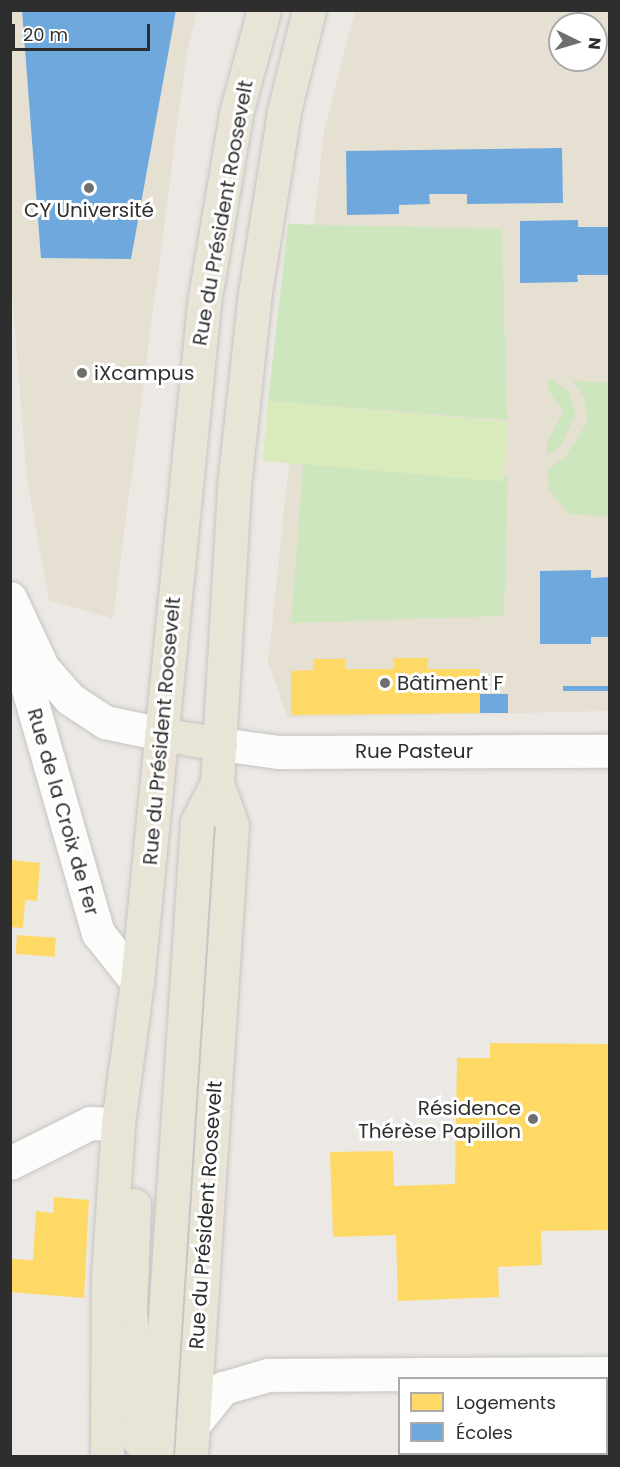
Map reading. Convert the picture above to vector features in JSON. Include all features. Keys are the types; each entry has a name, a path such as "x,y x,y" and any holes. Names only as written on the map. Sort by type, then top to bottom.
{"main road":[{"name":"Rue du Président Roosevelt","path":"108,1456 108,1275 118,1124 137,982 204,303 237,113 264,10"},
{"name":"Rue du Président Roosevelt","path":"192,1441 232,825 217,783 234,486 255,293 284,111 309,10"},
{"path":"161,734 220,744"},
{"path":"156,1456 197,822 217,783"},
{"path":"137,982 130,1309 138,1456"}],"street":[{"name":"Rue de la Croix de Fer","path":"10,598 21,629 43,668 70,699 105,722 161,734"},
{"name":"Rue de la Croix de Fer","path":"21,629 28,689 98,933 137,982"},
{"name":"Rue Pasteur","path":"220,744 279,752 609,751"},
{"path":"10,1163 90,1123 118,1124"},
{"path":"192,1441 223,1388 268,1375 609,1373"}],"shaded area":[{"name":"iXcampus","path":"10,11 197,11 187,50 113,619 49,600 27,480 10,267"},
{"path":"355,11 609,11 609,711 288,718 268,663 324,130"}],"green space":[{"path":"288,224 502,229 507,420 268,401"},
{"path":"548,377 568,391 576,414 561,445 547,456 547,442 563,412 548,389"},
{"path":"572,380 609,383 609,517 568,514 549,489 547,470 567,455 587,422 584,398"},
{"path":"268,401 508,422 503,482 263,461"},
{"path":"303,464 508,477 504,616 291,623"}],"building: Logements":[{"name":"Bâtiment F","path":"394,658 428,658 427,669 480,669 480,713 291,715 291,671 314,670 313,659 345,659 345,669 394,669"},
{"path":"10,860 40,863 37,901 25,900 23,928 10,927"},
{"path":"17,935 56,938 55,957 16,954"},
{"path":"490,1043 610,1044 610,1230 541,1231 542,1265 498,1267 499,1297 398,1301 396,1235 333,1237 330,1152 393,1151 394,1186 455,1184 457,1058 490,1058"},
{"path":"54,1197 89,1200 84,1298 10,1292 10,1259 33,1260 36,1211 53,1213"},
{"path":"506,1455 546,1455 546,1456"},
{"path":"572,1455 597,1455 597,1456"}],"building: Écoles":[{"name":"CY Université","path":"22,10 176,10 131,259 41,258"},
{"path":"562,148 563,203 467,204 467,194 429,194 430,204 399,205 399,214 347,215 346,151"},
{"path":"578,220 578,227 610,227 610,275 577,275 578,282 520,283 520,221"},
{"path":"591,570 591,578 610,577 610,637 591,637 591,644 540,644 540,571"},
{"path":"563,686 610,686 610,691 563,691"},
{"path":"480,694 508,694 508,713 480,713"}],"place":[{"name":"CY Université","path":"89,188"},
{"name":"iXcampus","path":"82,373"},
{"name":"Bâtiment F","path":"385,683"},
{"name":"Résidence Thérèse Papillon","path":"533,1119"}]}
